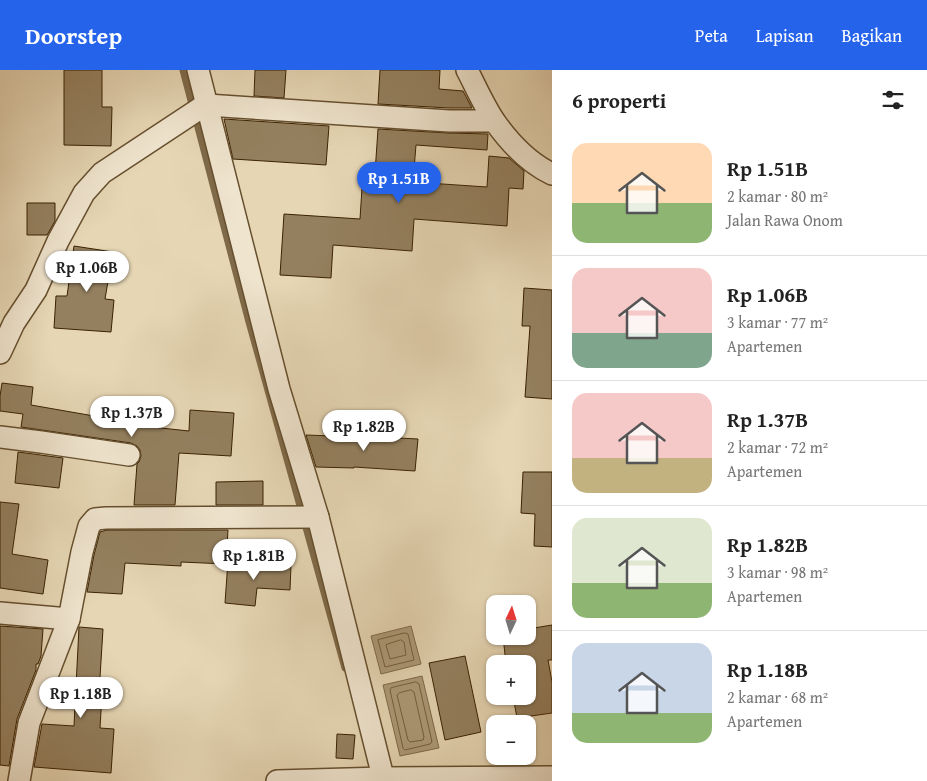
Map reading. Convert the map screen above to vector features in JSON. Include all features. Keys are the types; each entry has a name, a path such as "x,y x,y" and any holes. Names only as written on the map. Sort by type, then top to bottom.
{"street":[{"path":"198,70 198,110 279,390 307,518 383,779"},
{"path":"466,70 494,121 513,144 541,169 552,174"},
{"path":"0,353 14,323 36,290 58,241 84,193 102,173 198,110 494,121"},
{"path":"0,436 129,455"},
{"path":"19,781 29,723 69,619 82,552 89,526 95,520 106,518 307,518"},
{"path":"0,613 69,619"},
{"path":"277,781 552,777"}],"water":[{"path":"411,626 421,664 381,674 371,636"},
{"path":"422,676 439,748 400,756 383,685"}],"building":[{"path":"64,70 102,70 102,107 112,107 111,146 64,145"},
{"path":"255,70 286,70 284,98 254,96"},
{"path":"380,70 440,70 439,89 463,91 472,108 378,104"},
{"path":"224,119 329,126 326,165 233,159"},
{"path":"378,129 488,134 487,150 416,145 413,182 487,187 489,156 509,158 524,171 523,189 509,188 507,226 414,219 412,251 333,245 331,278 280,275 284,214 360,219 363,172 375,173"},
{"path":"27,203 55,203 55,221 47,235 27,235"},
{"path":"74,246 113,252 105,299 114,300 111,332 54,328 56,296 67,296"},
{"path":"524,288 552,290 552,399 525,397 530,326 522,326"},
{"path":"2,383 33,387 31,405 94,416 96,405 135,412 133,425 189,431 190,410 234,413 231,456 179,453 175,505 134,505 137,464 141,456 137,446 131,443 21,427 23,414 0,411"},
{"path":"306,435 418,439 415,471 354,467 316,467"},
{"path":"18,452 63,458 59,488 15,483"},
{"path":"523,472 552,472 552,547 534,546 535,514 521,513"},
{"path":"263,481 263,505 216,505 216,482"},
{"path":"0,502 19,504 12,554 48,560 43,594 0,588"},
{"path":"107,530 228,530 226,564 181,562 181,566 125,563 122,594 87,592 100,532"},
{"path":"228,561 291,565 290,590 257,588 255,606 225,603"},
{"path":"552,625 552,660 548,660 552,682 552,713 516,715 515,705 536,705 536,655 505,655 504,645 536,645 536,628"},
{"path":"0,626 43,629 41,656 38,664 36,664 36,670 17,719 9,766 0,765"},
{"path":"79,627 103,629 99,693 102,694 100,728 114,729 111,773 34,767 42,724 74,726"},
{"path":"465,656 481,732 445,740 429,663"},
{"path":"337,734 355,735 353,759 336,758"}],"waterway":[{"path":"183,70 249,322 345,668"}]}
